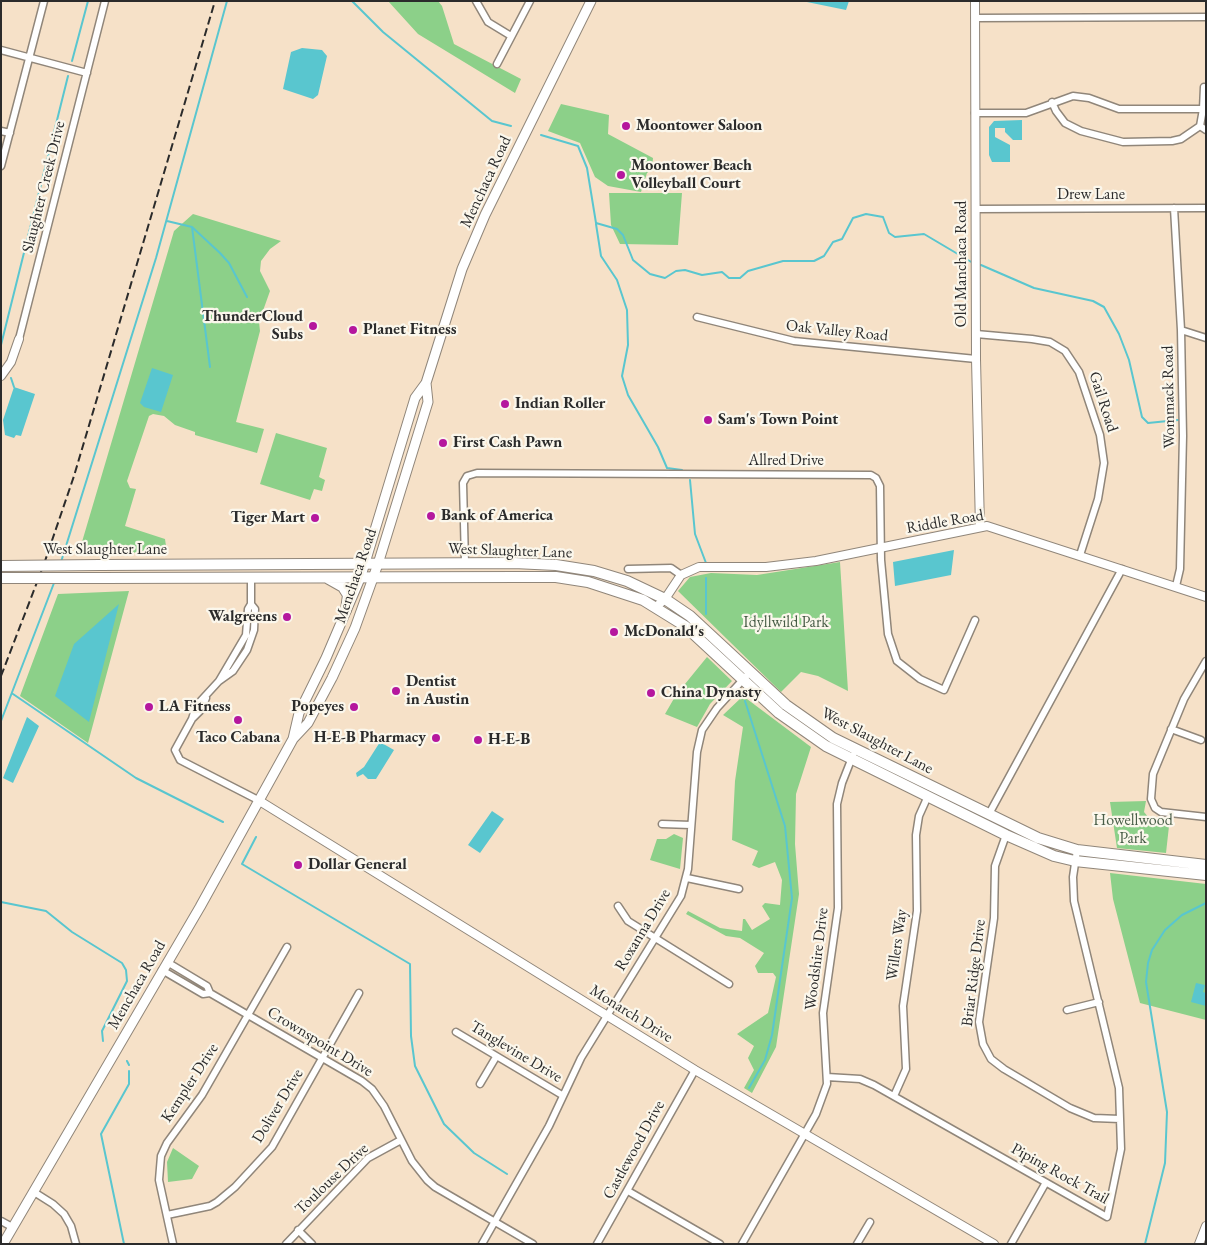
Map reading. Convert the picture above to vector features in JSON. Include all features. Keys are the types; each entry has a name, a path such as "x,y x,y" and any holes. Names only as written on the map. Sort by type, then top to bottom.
{"main road":[{"name":"Menchaca Road","path":"293,739 299,713 361,576 415,398 426,382 462,269 486,215 591,1"},
{"name":"Menchaca Road","path":"3,1244 293,739 308,723 332,678 348,644 374,577 428,402 426,382"},
{"name":"West Slaughter Lane","path":"1,566 465,563 537,564 594,571 627,581 665,600 690,616 712,634 779,713 803,731 851,760 1006,835 1054,856 1076,855 1206,864"},
{"path":"518,576 526,568 537,564"},
{"name":"West Slaughter Lane","path":"1,578 518,576 556,577 588,582 626,593 656,607 686,626 747,676 813,726 856,750 1038,838 1076,855 1206,875"},
{"path":"323,577 343,587 348,595 346,610"}],"street":[{"path":"1,166 44,1"},
{"name":"Slaughter Creek Drive","path":"1,376 11,362 19,339 105,1"},
{"path":"476,1 488,22 511,36"},
{"path":"497,64 530,1"},
{"name":"Old Manchaca Road","path":"975,1 976,359 980,527"},
{"path":"975,18 1206,17"},
{"path":"1,50 87,72"},
{"path":"1052,102 1058,115 1070,126 1081,131 1123,142 1177,140 1200,126 1204,109 1204,87"},
{"path":"976,113 1026,113 1052,102 1073,96 1094,99 1119,109 1204,109"},
{"path":"1200,126 1206,130"},
{"path":"1,131 10,133"},
{"name":"Wommack Road","path":"1174,208 1181,330 1183,500 1180,569 1176,586"},
{"name":"Drew Lane","path":"976,209 1206,208"},
{"name":"Oak Valley Road","path":"697,318 794,341 976,359"},
{"path":"1181,330 1206,338"},
{"name":"Gail Road","path":"976,334 1050,342 1065,351 1079,372 1100,435 1104,463 1098,499 1080,555"},
{"name":"Allred Drive","path":"465,563 463,483 467,476 477,473 871,475 876,478 880,486 881,548 890,644 897,660 904,668 920,679 944,690 975,620"},
{"name":"Riddle Road","path":"681,575 700,567 766,568 816,561 980,527 994,528 1206,597"},
{"path":"628,569 671,568 681,575 665,600 656,607"},
{"path":"989,814 1122,569"},
{"path":"251,577 251,604 248,609 246,635 219,681 207,695 201,710 192,719 175,750 180,760 258,800"},
{"path":"1206,661 1184,699 1153,774 1151,799 1156,808 1161,812 1206,817"},
{"name":"Roxanna Drive","path":"482,1244 549,1126 578,1064 681,896 687,878 697,752 702,730 717,708 747,676"},
{"path":"1172,728 1200,740"},
{"name":"Woodshire Drive","path":"742,1244 822,1102 827,1077 823,1013 838,908 838,804 842,782 856,750"},
{"name":"Willers Way","path":"894,1096 906,1069 903,1006 916,911 916,835 919,816 928,796"},
{"name":"Monarch Drive","path":"258,800 695,1070 994,1244"},
{"path":"662,824 691,826"},
{"name":"Briar Ridge Drive","path":"1006,835 995,866 994,918 979,1022 983,1044 991,1058 1004,1069 1070,1108 1094,1118 1120,1119"},
{"name":"Piping Rock Trail","path":"827,1077 860,1079 894,1096 1106,1218 1120,1157 1118,1077 1074,901 1072,885 1076,855"},
{"path":"687,878 739,889"},
{"path":"618,906 628,921 729,984"},
{"name":"Kempler Drive","path":"173,1244 159,1180 164,1150 202,1095 287,947"},
{"name":"Crownspoint Drive","path":"164,966 202,994 210,993 354,1076 372,1089 384,1106 412,1161 435,1187 533,1244"},
{"name":"Doliver Drive","path":"167,1215 210,1206 234,1187 272,1147 359,993"},
{"path":"1067,1010 1099,1002"},
{"name":"Tanglevine Drive","path":"456,1032 562,1095"},
{"path":"480,1084 496,1057"},
{"name":"Castlewood Drive","path":"597,1244 695,1070"},
{"name":"Toulouse Drive","path":"286,1244 368,1158 402,1140"},
{"path":"1011,1244 1045,1184"},
{"path":"628,1191 720,1244"},
{"path":"34,1192 53,1204 64,1214 76,1244"},
{"path":"1,1221 12,1227"},
{"path":"857,1244 870,1222"},
{"path":"1199,1244 1206,1226"},
{"path":"298,1230 312,1244"}],"green space":[{"path":"388,1 438,1 442,6 454,44 521,79 515,93 418,34"},
{"path":"561,104 609,115 608,134 653,158 652,169 647,173 641,192 608,186 595,177 580,143 548,131"},
{"path":"609,193 682,193 678,245 620,244 611,225"},
{"path":"193,214 281,241 270,249 261,261 260,271 270,291 259,322 260,331 236,422 264,429 257,453 195,435 195,432 175,425 164,416 153,414 149,416 127,481 130,488 136,489 125,526 165,539 167,553 79,552 174,231"},
{"path":"276,433 327,448 319,477 325,480 322,491 314,489 310,500 260,484"},
{"name":"Idyllwild Park","path":"840,562 848,691 818,676 801,672 781,692 678,591 690,577 711,573 757,575"},
{"path":"129,591 88,743 20,696 58,594"},
{"path":"707,657 732,681 710,704 697,727 665,714 676,695"},
{"path":"743,696 811,747 796,794 795,844 799,894 776,1047 752,1093 744,1088 754,1070 748,1058 754,1046 737,1034 768,1013 776,977 773,973 758,973 755,966 764,953 740,938 726,936 686,914 688,911 720,928 742,931 743,919 745,919 752,930 770,919 762,906 765,903 780,905 782,880 775,862 759,868 752,865 758,851 732,840 735,781 743,727 723,715"},
{"name":"Howellwood Park","path":"1146,801 1144,812 1149,818 1170,817 1166,853 1117,848 1110,802"},
{"path":"674,834 683,838 680,869 650,860 657,839 666,839"},
{"path":"1110,873 1206,884 1206,1020 1140,1003 1113,899"},
{"path":"173,1148 199,1166 192,1179 168,1182 167,1162"}],"water":[{"path":"802,1 849,1 846,10"},
{"path":"302,48 322,50 327,56 318,95 313,99 283,89 291,52"},
{"path":"1022,120 1022,140 1013,140 1005,132 1005,128 995,128 995,137 1010,145 1010,162 992,162 989,155 989,127 994,121"},
{"path":"152,368 173,375 161,412 144,407 140,403"},
{"path":"14,387 35,394 21,436 16,435 14,438 5,435 3,420"},
{"path":"954,550 951,575 895,586 893,562"},
{"path":"119,604 89,722 55,696 74,644"},
{"path":"27,717 39,726 13,783 3,778"},
{"path":"380,742 394,750 376,779 368,779 363,774 357,777 356,773 364,767"},
{"path":"492,811 504,819 480,853 468,845"},
{"path":"1196,983 1205,985 1203,992 1206,993 1206,1006 1191,1002"}],"waterway":[{"path":"72,61 88,1"},
{"path":"61,562 156,258 227,1"},
{"path":"352,1 383,32 492,121 511,126"},
{"path":"1,345 68,76"},
{"path":"541,135 578,146 587,168 596,223 617,229 623,235 633,260 650,274 665,278 676,271 685,270 702,275 722,272 729,278 740,278 748,271 783,261 814,261 824,256 833,242 842,239 853,218 866,214 883,217 889,233 895,237 924,234 973,263"},
{"path":"167,221 192,227 220,253 229,263 247,297"},
{"path":"596,224 601,256 617,280 627,310 628,345 622,376 628,395 658,447 667,468 682,470"},
{"path":"192,227 210,367"},
{"path":"981,265 1034,288 1093,301 1104,307 1119,334 1129,360 1142,417 1148,423 1178,420"},
{"path":"11,378 14,387"},
{"path":"690,480 695,534 706,563"},
{"path":"706,578 706,614"},
{"path":"1,721 54,583"},
{"path":"13,694 136,778 223,822"},
{"path":"745,701 785,826 792,898 772,1035 765,1060 749,1088"},
{"path":"256,837 242,864 410,964 411,1036 415,1066 444,1124 474,1153 507,1174"},
{"path":"1,902 46,911 72,932 122,963 126,970 127,981 102,1031 103,1041"},
{"path":"1145,1244 1165,1163 1167,1112 1146,982 1148,963 1152,950 1165,930 1182,915 1206,903"},
{"path":"127,1061 129,1065"},
{"path":"124,1244 101,1134 129,1084 129,1071"}],"railway":[{"path":"1,676 44,564 74,476 215,1"}],"place":[{"name":"Moontower Saloon","path":"626,126"},
{"name":"Moontower Beach Volleyball Court","path":"621,175"},
{"name":"ThunderCloud Subs","path":"313,326"},
{"name":"Planet Fitness","path":"353,330"},
{"name":"Indian Roller","path":"505,404"},
{"name":"Sam's Town Point","path":"708,420"},
{"name":"First Cash Pawn","path":"443,443"},
{"name":"Bank of America","path":"431,516"},
{"name":"Tiger Mart","path":"315,518"},
{"name":"Walgreens","path":"287,617"},
{"name":"McDonald's","path":"614,632"},
{"name":"Dentist in Austin","path":"396,691"},
{"name":"China Dynasty","path":"651,693"},
{"name":"LA Fitness","path":"149,707"},
{"name":"Popeyes","path":"354,707"},
{"name":"Taco Cabana","path":"238,720"},
{"name":"H-E-B Pharmacy","path":"436,738"},
{"name":"H-E-B","path":"478,740"},
{"name":"Dollar General","path":"298,865"}]}
